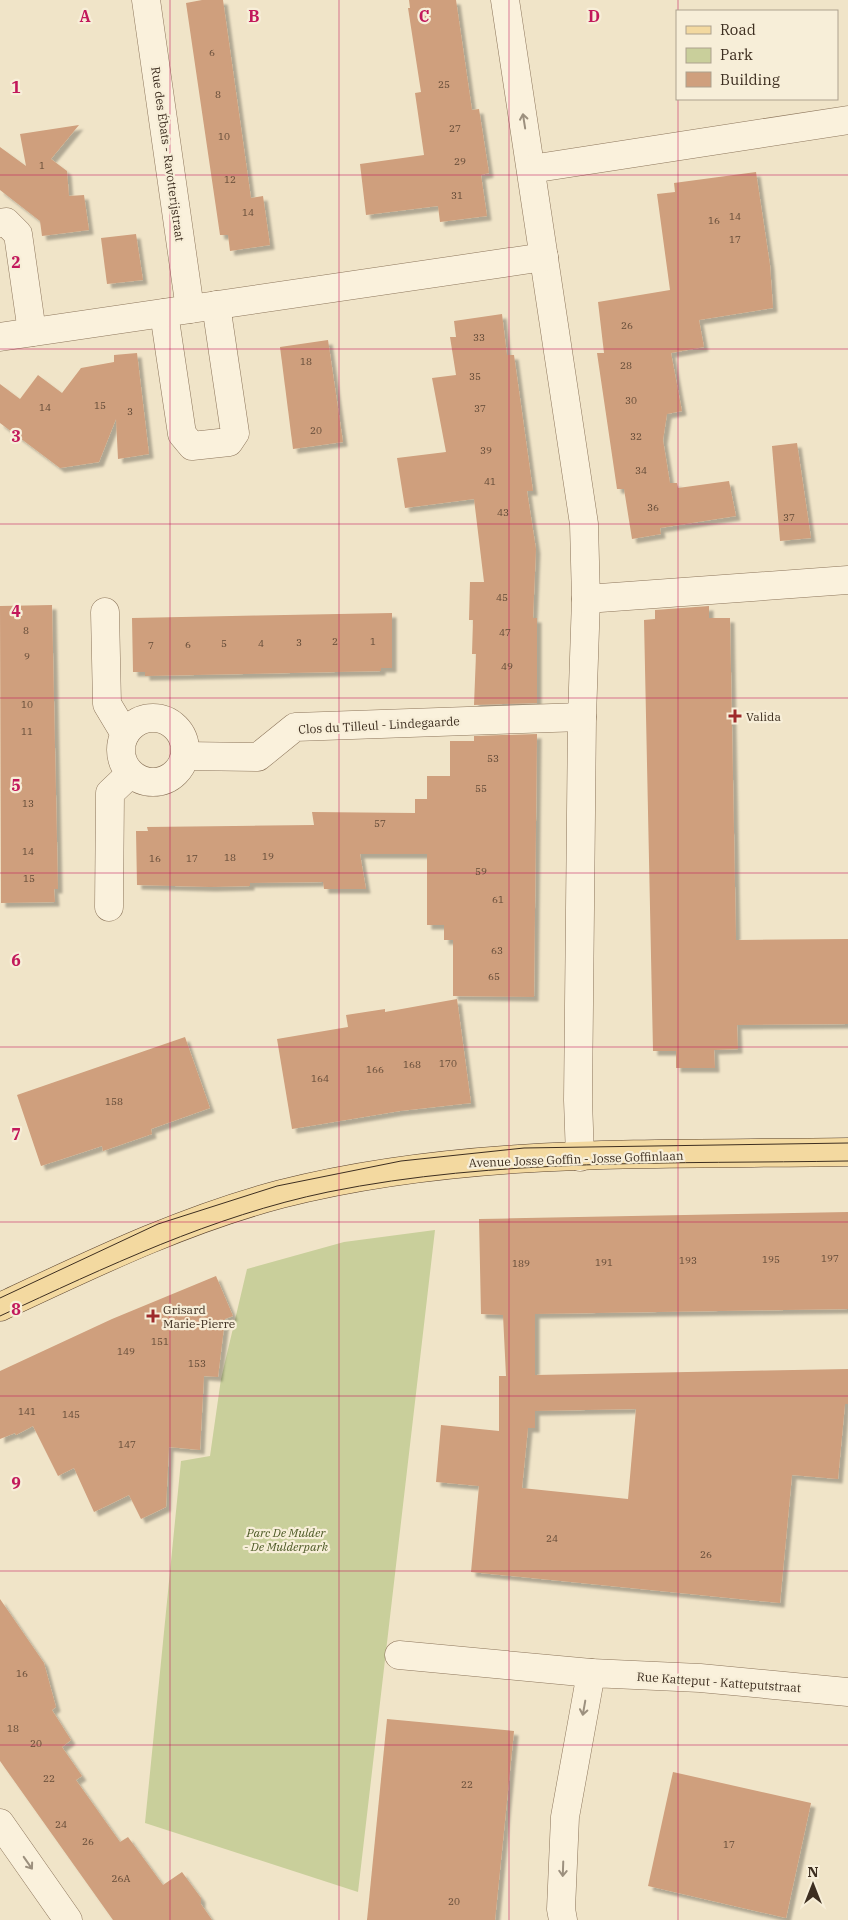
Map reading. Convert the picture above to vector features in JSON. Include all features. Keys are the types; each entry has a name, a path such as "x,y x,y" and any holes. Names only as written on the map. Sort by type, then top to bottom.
{"main road":[{"name":"Avenue Josse Goffin - Josse Goffinlaan","path":"0,1307 162,1233 279,1195 398,1170 524,1158 848,1152"}],"street":[{"name":"Rue des Ébats - Ravotterijstraat","path":"146,0 190,309"},
{"path":"505,0 584,524 586,599 582,717 578,1100 580,1157"},
{"path":"531,170 848,120"},
{"path":"0,223 6,222 18,234 32,332"},
{"path":"0,337 544,257"},
{"path":"586,599 848,580"},
{"path":"104,612 107,704 125,734"},
{"path":"149,717 164,719 177,728 184,741 185,756 179,769 169,778 156,782 142,781 130,774 122,762 120,748 125,734 135,723 149,717"},
{"name":"Clos du Tilleul - Lindegaarde","path":"185,756 258,757 295,727 582,717"},
{"path":"109,907 110,794 130,774"},
{"name":"Rue Katteput - Katteputstraat","path":"399,1655 591,1673 700,1678 848,1692"},
{"path":"563,1920 561,1909 565,1817 591,1673"},
{"path":"0,1823 68,1920"}],"green space":[{"name":"Parc De Mulder - De Mulderpark","path":"435,1230 358,1892 145,1823 181,1461 210,1456 221,1379 247,1269 344,1242"}],"building":[{"path":"202,0 223,0 251,198 263,196 270,245 230,251 228,235 220,235 186,3"},
{"path":"409,0 456,0 472,110 479,109 489,173 481,175 487,216 440,222 438,206 366,215 360,164 424,155 415,93 421,92 408,8 410,8"},
{"path":"79,125 51,159 67,171 69,196 84,195 89,230 42,236 40,221 0,190 0,147 26,166 20,134"},
{"path":"756,172 770,265 773,308 699,320 704,347 671,353 682,411 667,414 663,440 670,483 677,483 678,488 729,481 736,516 660,528 661,534 632,539 624,489 617,489 597,353 604,353 598,302 670,290 657,194 675,192 674,183"},
{"path":"136,234 143,280 107,284 101,238"},
{"path":"502,314 507,355 514,355 533,491 527,491 536,549 533,618 537,618 537,703 474,705 476,654 472,654 473,620 469,620 470,582 484,582 474,499 405,508 397,458 446,452 432,378 456,375 450,337 456,337 454,321"},
{"path":"328,340 343,442 293,449 280,347"},
{"path":"137,353 149,454 118,459 116,419 99,462 60,468 0,423 0,384 20,399 38,375 62,393 81,368 114,362 114,355"},
{"path":"797,443 811,538 780,541 772,446"},
{"path":"52,605 58,889 54,889 55,902 1,903 0,606"},
{"path":"709,606 709,618 730,618 736,940 848,939 848,1024 737,1025 738,1049 714,1050 715,1068 676,1068 676,1051 653,1051 644,620 655,619 655,610"},
{"path":"392,613 392,668 381,668 381,671 145,676 145,672 133,672 132,618"},
{"path":"537,734 534,997 453,996 453,940 444,940 444,925 427,925 427,854 360,854 366,889 324,889 323,882 250,883 250,886 211,887 137,885 136,831 148,831 147,827 314,825 312,812 415,813 415,799 427,799 427,776 450,776 450,741 474,741 474,736"},
{"path":"457,999 471,1103 400,1111 292,1129 277,1039 348,1027 346,1015 385,1009 385,1012"},
{"path":"185,1037 210,1108 151,1129 152,1134 103,1151 102,1146 41,1166 17,1095"},
{"path":"848,1212 848,1309 535,1314 535,1375 848,1369 848,1404 845,1404 838,1479 792,1475 780,1603 471,1572 479,1486 436,1482 441,1425 499,1431 499,1376 506,1376 503,1315 481,1314 479,1219","holes":["636,1409 628,1499 522,1488 528,1428 535,1428 535,1411"]},
{"path":"216,1276 233,1316 225,1319 218,1377 204,1376 200,1450 169,1447 166,1507 141,1519 129,1495 94,1512 74,1468 58,1476 33,1426 16,1435 15,1433 0,1439 0,1371 112,1319"},
{"path":"0,1599 44,1663 56,1707 52,1710 71,1740 62,1747 82,1776 76,1780 120,1842 128,1837 163,1885 182,1872 201,1898 201,1904 212,1920 113,1920 0,1761"},
{"path":"387,1719 514,1731 495,1920 367,1920"},
{"path":"673,1772 811,1803 786,1918 648,1886"}],"tram line":[{"path":"0,1298 158,1224 277,1186 401,1161 524,1148 848,1143"},
{"path":"0,1316 80,1279 201,1229 285,1202 328,1192 391,1181 521,1168 652,1163 848,1161"}],"place":[{"name":"Valida","path":"735,716"},
{"name":"Grisard Marie-Pierre","path":"153,1316"}]}
